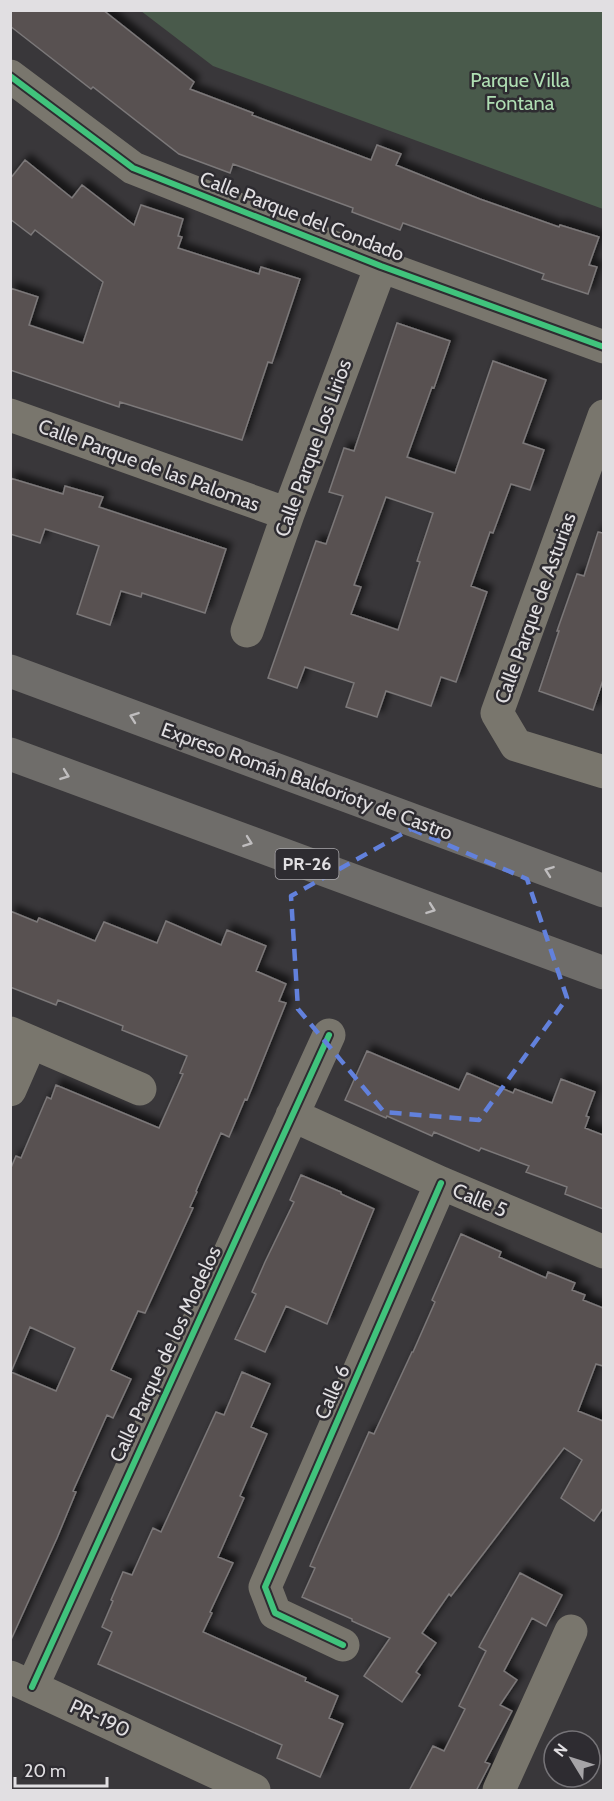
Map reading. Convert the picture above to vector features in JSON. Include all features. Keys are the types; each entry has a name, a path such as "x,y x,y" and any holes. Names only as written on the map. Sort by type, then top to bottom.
{"highway":[{"name":"Expreso Román Baldorioty de Castro","path":"10,671 603,891"},
{"name":"PR-26","path":"10,754 603,973"}],"street":[{"name":"Calle Parque del Condado","path":"10,76 133,168 381,266 603,347"},
{"name":"Calle Parque Los Lirios","path":"247,632 288,514 381,266"},
{"name":"Calle Parque de las Palomas","path":"10,415 288,514"},
{"name":"Calle Parque de Asturias","path":"603,416 497,713 516,745 603,772"},
{"name":"Calle Parque de los Modelos","path":"21,1682 329,1035"},
{"path":"10,1090 21,1038 140,1089"},
{"name":"Calle 5","path":"292,1114 441,1183 603,1252"},
{"name":"Calle 6","path":"344,1646 275,1613 265,1587 441,1183"},
{"path":"499,1791 571,1631"},
{"name":"PR-190","path":"21,1682 254,1791"}],"highlighted area":[{"path":"411,829 527,879 567,998 479,1120 384,1112 298,1009 291,896"}],"green space":[{"name":"Parque Villa Fontana","path":"141,11 603,11 603,209 213,66"}],"building":[{"path":"10,10 103,10 194,82 190,89 371,160 377,145 401,154 396,165 480,199 559,227 560,225 599,237 589,265 597,267 588,294 542,279 544,274 403,223 400,230 352,212 353,208 233,164 230,173 179,154 10,26"},
{"path":"25,160 72,198 82,185 134,225 141,205 183,219 178,236 182,237 178,248 259,274 261,267 300,279 272,363 268,362 242,440 120,402 119,407 10,370 10,288 38,297 29,325 83,343 103,282 35,230 31,235 10,219 10,179"},
{"path":"397,323 450,341 407,457 455,473 493,361 546,380 523,443 544,450 530,490 511,484 493,533 490,532 471,586 487,592 456,682 441,677 431,706 386,691 377,717 346,707 354,683 305,667 297,688 268,678 316,541 326,544 343,496 329,492 344,448 354,451","holes":["386,497 433,513 398,630 351,614 361,587 354,585"]},
{"path":"10,478 63,494 65,486 103,497 99,507 226,549 205,613 142,593 141,597 121,591 110,625 77,614 99,546 45,529 40,543 10,534"},
{"path":"598,532 603,533 603,680 593,710 539,691 577,574 584,576"},
{"path":"10,911 37,922 39,918 95,941 104,922 157,943 166,921 221,945 227,930 266,946 256,971 286,984 279,1001 286,1003 247,1100 245,1099 229,1137 221,1133 190,1207 193,1208 145,1313 138,1311 111,1370 131,1379 113,1418 107,1415 73,1491 76,1492 57,1538 10,1642 10,1170 16,1156 21,1158 47,1097 51,1099 56,1085 159,1128 183,1074 180,1073 187,1056 122,1030 123,1026 58,1000 56,1005 10,987","holes":["30,1327 75,1348 56,1391 11,1372"]},
{"path":"367,1051 459,1090 467,1073 513,1093 515,1089 552,1103 561,1079 595,1092 586,1116 589,1117 585,1128 603,1135 603,1209 565,1194 567,1187 526,1172 529,1166 481,1148 479,1151 434,1132 432,1136 345,1100"},
{"path":"301,1175 374,1209 327,1324 286,1306 265,1352 235,1339 256,1294 252,1292 294,1202 290,1200"},
{"path":"461,1234 501,1252 499,1257 546,1278 548,1272 575,1283 572,1290 585,1295 583,1300 603,1308 603,1366 596,1364 578,1411 603,1421 603,1508 594,1521 561,1498 582,1460 564,1448 451,1596 449,1594 422,1633 436,1643 416,1672 420,1675 402,1702 364,1676 390,1638 302,1597 315,1568 310,1566 319,1545 369,1432 374,1434 413,1352 435,1302 432,1300"},
{"path":"242,1372 270,1384 251,1427 267,1434 240,1496 244,1498 218,1557 233,1563 203,1632 306,1678 305,1681 338,1696 329,1718 343,1724 320,1777 277,1758 282,1745 98,1664 112,1632 102,1627 123,1572 132,1575 153,1528 161,1532 216,1412 224,1415"},
{"path":"520,1573 562,1595 546,1626 532,1618 504,1671 517,1680 500,1705 512,1711 485,1762 490,1764 476,1791 409,1791 433,1746 444,1751 465,1709 459,1706 486,1651 479,1647"}],"cycle path":[{"path":"10,76 133,168 381,266 604,347"},
{"path":"32,1687 329,1035"},
{"path":"343,1645 275,1613 265,1587 441,1183"}]}
